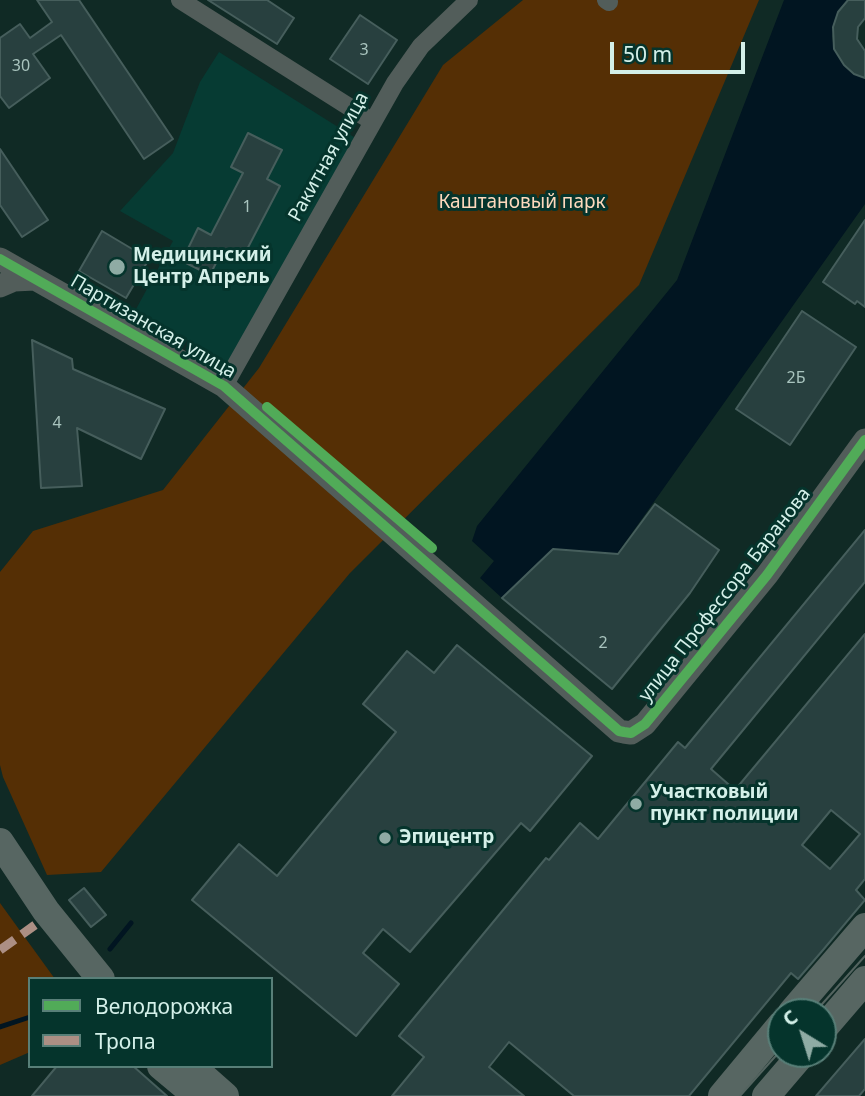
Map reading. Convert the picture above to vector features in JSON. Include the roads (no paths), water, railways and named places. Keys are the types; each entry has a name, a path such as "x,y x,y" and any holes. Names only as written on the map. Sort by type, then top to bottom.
{"main road":[{"path":"0,842 46,911 99,977"},
{"path":"0,876 75,977"},
{"path":"804,998 865,927"},
{"path":"837,1013 865,980"},
{"path":"722,1096 767,1042"},
{"path":"163,1068 197,1096"},
{"path":"193,1068 225,1096"},
{"path":"766,1096 790,1068"}],"street":[{"path":"180,0 373,122"},
{"name":"Ракитная улица","path":"224,386 395,83 421,46 468,0"},
{"name":"Партизанская улица","path":"0,259 224,386 597,711"},
{"path":"0,286 14,280 35,279"},
{"name":"улица Профессора Баранова","path":"597,711 624,732 631,733 645,724 767,575 865,440"}],"water":[{"path":"784,0 848,0 838,12 832,36 834,49 844,65 854,74 865,78 865,204 617,554 553,549 502,598 480,578 494,561 472,541 477,526 677,280"}],"waterway":[{"path":"110,949 131,923"},
{"path":"0,1027 28,1018"}],"tram line":[{"path":"828,998 865,956"},
{"path":"740,1096 767,1066"}],"place":[{"name":"Медицинский Центр Апрель","path":"117,267"},
{"name":"Участковый пункт полиции","path":"636,804"},
{"name":"Эпицентр","path":"385,838"}],"park label":[{"name":"Каштановый парк","path":"522,203"}]}
